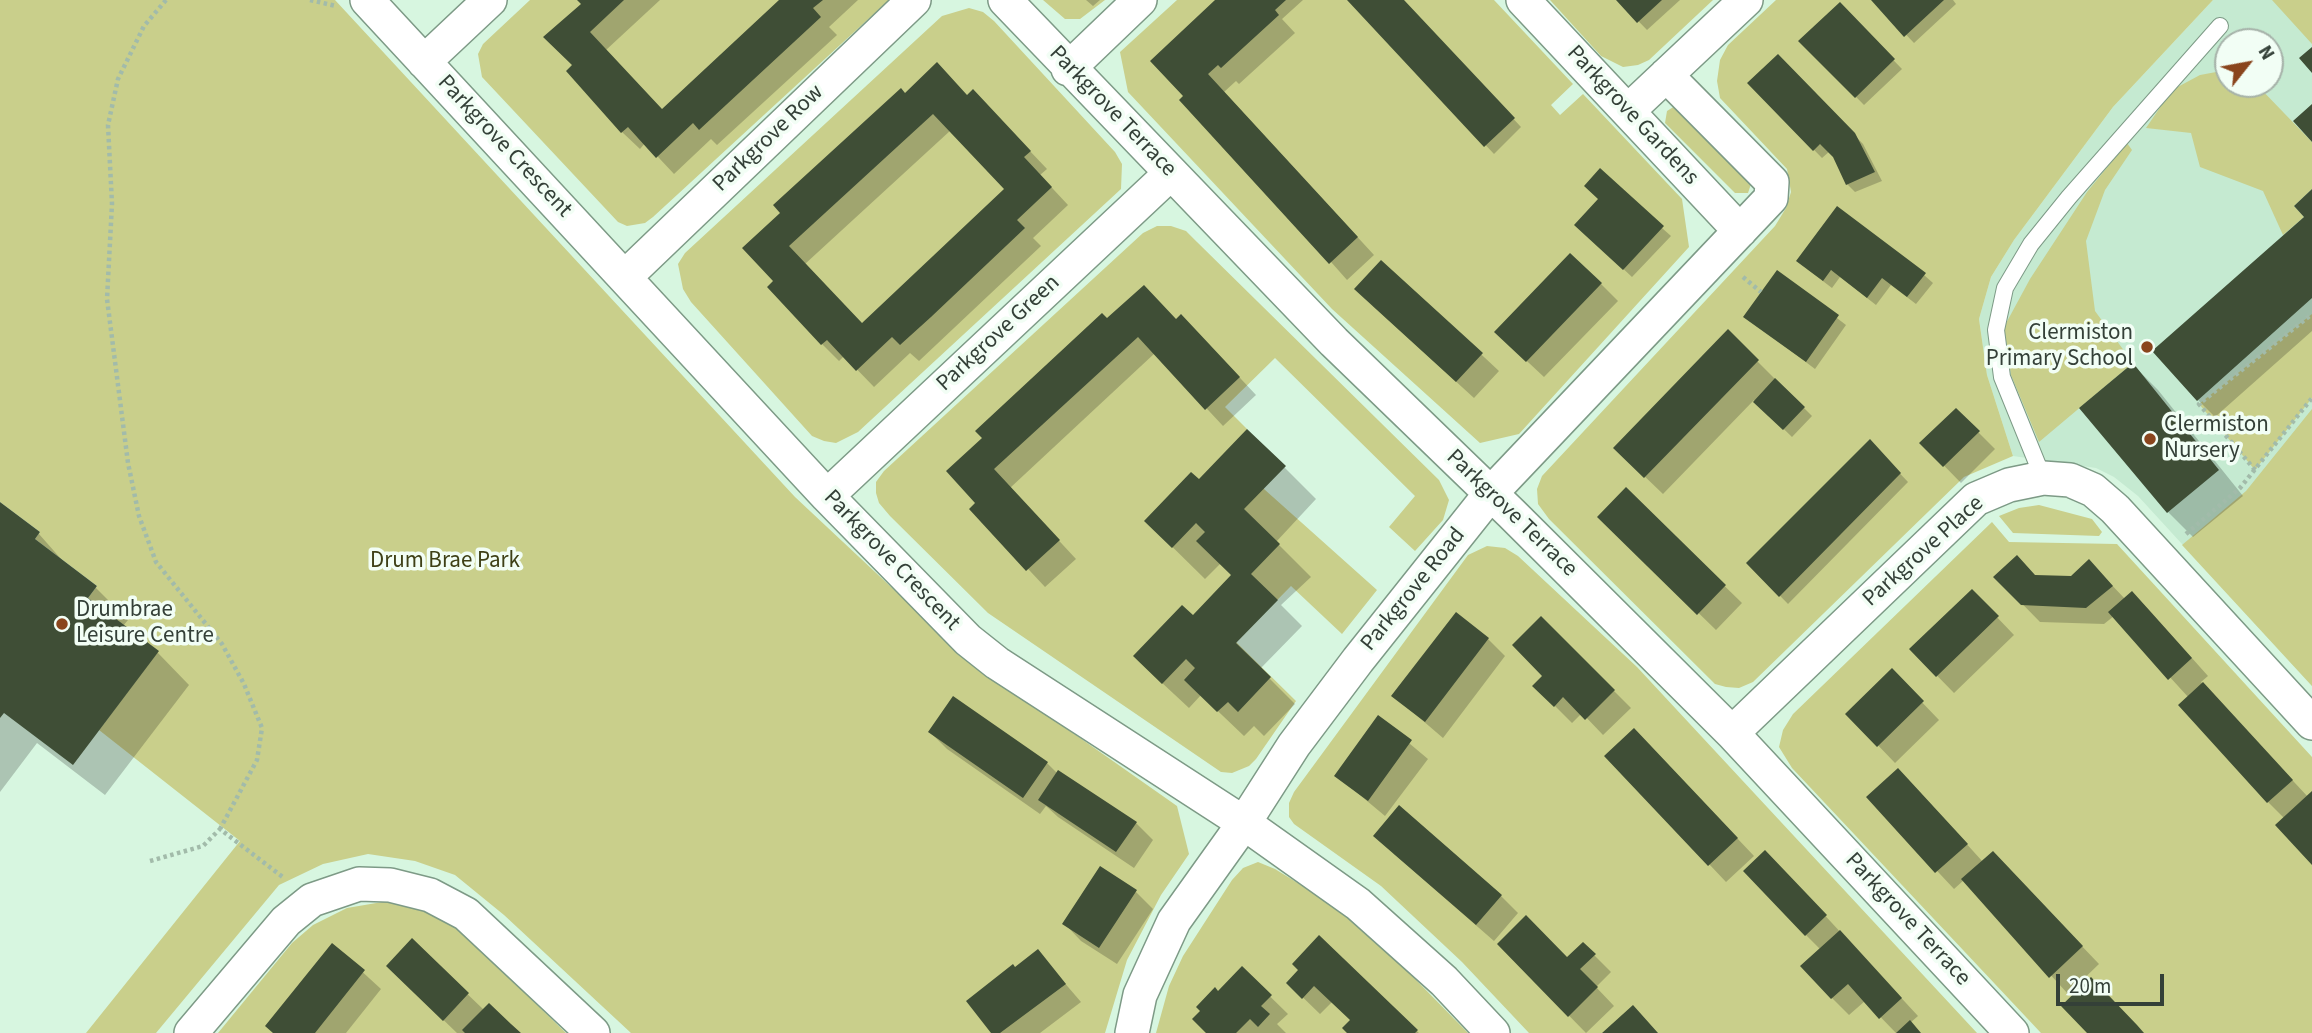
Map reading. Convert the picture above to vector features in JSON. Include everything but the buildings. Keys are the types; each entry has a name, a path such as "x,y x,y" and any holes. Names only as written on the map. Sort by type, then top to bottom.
{"street":[{"name":"Parkgrove Crescent","path":"367,0 827,496 968,640 997,663 1244,823 1368,912 1444,981 1493,1033"},
{"path":"424,62 491,0"},
{"name":"Parkgrove Row","path":"625,277 914,0"},
{"name":"Parkgrove Terrace","path":"1005,0 1068,69 1334,342 1491,493 1732,733 2012,1033"},
{"path":"1068,69 1140,0"},
{"name":"Parkgrove Gardens","path":"1523,0 1740,231"},
{"path":"1628,111 1746,0"},
{"name":"Parkgrove Road","path":"1132,1033 1140,995 1174,921 1244,823 1294,745 1358,660 1491,493 1771,198 1772,182 1666,75"},
{"name":"Parkgrove Green","path":"827,496 1171,173"},
{"name":"Parkgrove Place","path":"1732,733 1976,499 2009,485 2043,478 2070,481 2093,491 2312,723"},
{"path":"191,1033 286,921 313,900 359,884 390,885 430,895 466,914 593,1033"}],"lane":[{"path":"2043,478 2003,377 1996,330 2005,288 2031,244 2068,197 2220,26"}],"path":[{"path":"150,861 203,846 220,828 257,760 262,728 244,684 222,644 156,562 139,516 128,463 107,299 112,204 108,125 118,79 144,26 166,0"},
{"path":"2255,470 2199,404 2312,314"},
{"path":"2159,558 2240,488 2312,398"},
{"path":"220,828 313,900"}],"shaded area":[{"name":"Clermiston Primary School","path":"2213,0 2312,0 2312,686 2138,496 2114,477 2096,468 2013,456 1987,375 1979,319 1991,277 2014,240 2113,107"}],"green space":[{"name":"Drum Brae Park","path":"0,0 335,0 795,497 969,660 1177,806 1189,854 1161,895 1127,960 1105,1033 631,1033 504,915 455,875 415,861 368,854 323,864 279,885 156,1033 86,1033 240,841 99,730 158,651 88,598 97,586 35,539 40,532 0,502"},
{"path":"530,0 889,0 653,217 645,223 627,226 618,222 482,77 478,54 483,44"},
{"path":"1043,0 1105,0 1080,19 1065,19"},
{"path":"1177,0 1494,0 1573,84 1551,105 1560,115 1583,94 1682,199 1689,247 1519,434 1480,443 1332,309 1128,92 1120,52"},
{"path":"1550,0 1713,0 1649,60 1623,67 1601,56"},
{"path":"1776,0 2213,0 2113,107 2014,240 1991,277 1979,319 1987,375 2013,456 1964,477 1753,682 1739,688 1715,684 1549,519 1538,504 1537,489 1542,476 1775,226 1786,208 1791,192 1787,169 1720,98 1717,81 1720,60 1728,45"},
{"path":"2272,0 2312,0 2312,44"},
{"path":"969,8 983,12 994,21 1115,152 1122,164 1121,189 858,432 836,443 824,441 812,436 691,302 683,289 678,264 685,253 942,16"},
{"path":"2214,72 2214,98 2270,98 2312,142 2312,189 2294,206 2304,217 2283,235 2263,191 2200,167 2191,133 2146,128 2172,90 2200,75"},
{"path":"1675,106 1752,181 1748,193 1735,193 1665,123 1667,111"},
{"path":"2127,143 2132,150 2105,190 2086,241 2095,311 2133,363 2039,442 2011,375 2004,327 2030,279 2087,192"},
{"path":"1157,226 1171,226 1186,231 1439,480 1449,500 1443,520 1415,551 1389,527 1415,496 1275,358 1225,407 1247,429 1264,489 1377,590 1342,634 1291,586 1236,642 1296,701 1256,759 1249,766 1232,773 1221,772 988,613 890,516 879,503 876,493 876,482 884,471 1143,233"},
{"path":"2312,314 2312,398 2255,470 2199,404"},
{"path":"2312,409 2312,686 2182,545 2246,491"},
{"path":"2039,505 2092,519 2102,532 2099,536 2013,533 1999,516 2019,508"},
{"path":"1992,522 2009,542 2117,544 2312,757 2312,1033 2041,1033 1792,768 1779,747 1783,730 1793,714"},
{"path":"1487,546 1505,548 1518,556 1637,667 1977,1033 1529,1033 1462,962 1381,886 1294,824 1289,817 1289,803 1294,792 1468,555"},
{"path":"1258,862 1275,869 1340,909 1374,937 1468,1033 1156,1033 1169,986 1183,956 1232,880 1243,868"},
{"path":"388,901 436,914 459,929 566,1033 218,1033 292,943 313,925 347,908"}],"place":[{"name":"Clermiston Primary School","path":"2147,347"},
{"name":"Clermiston Nursery","path":"2150,439"},
{"name":"Drumbrae Leisure Centre","path":"62,624"}]}
